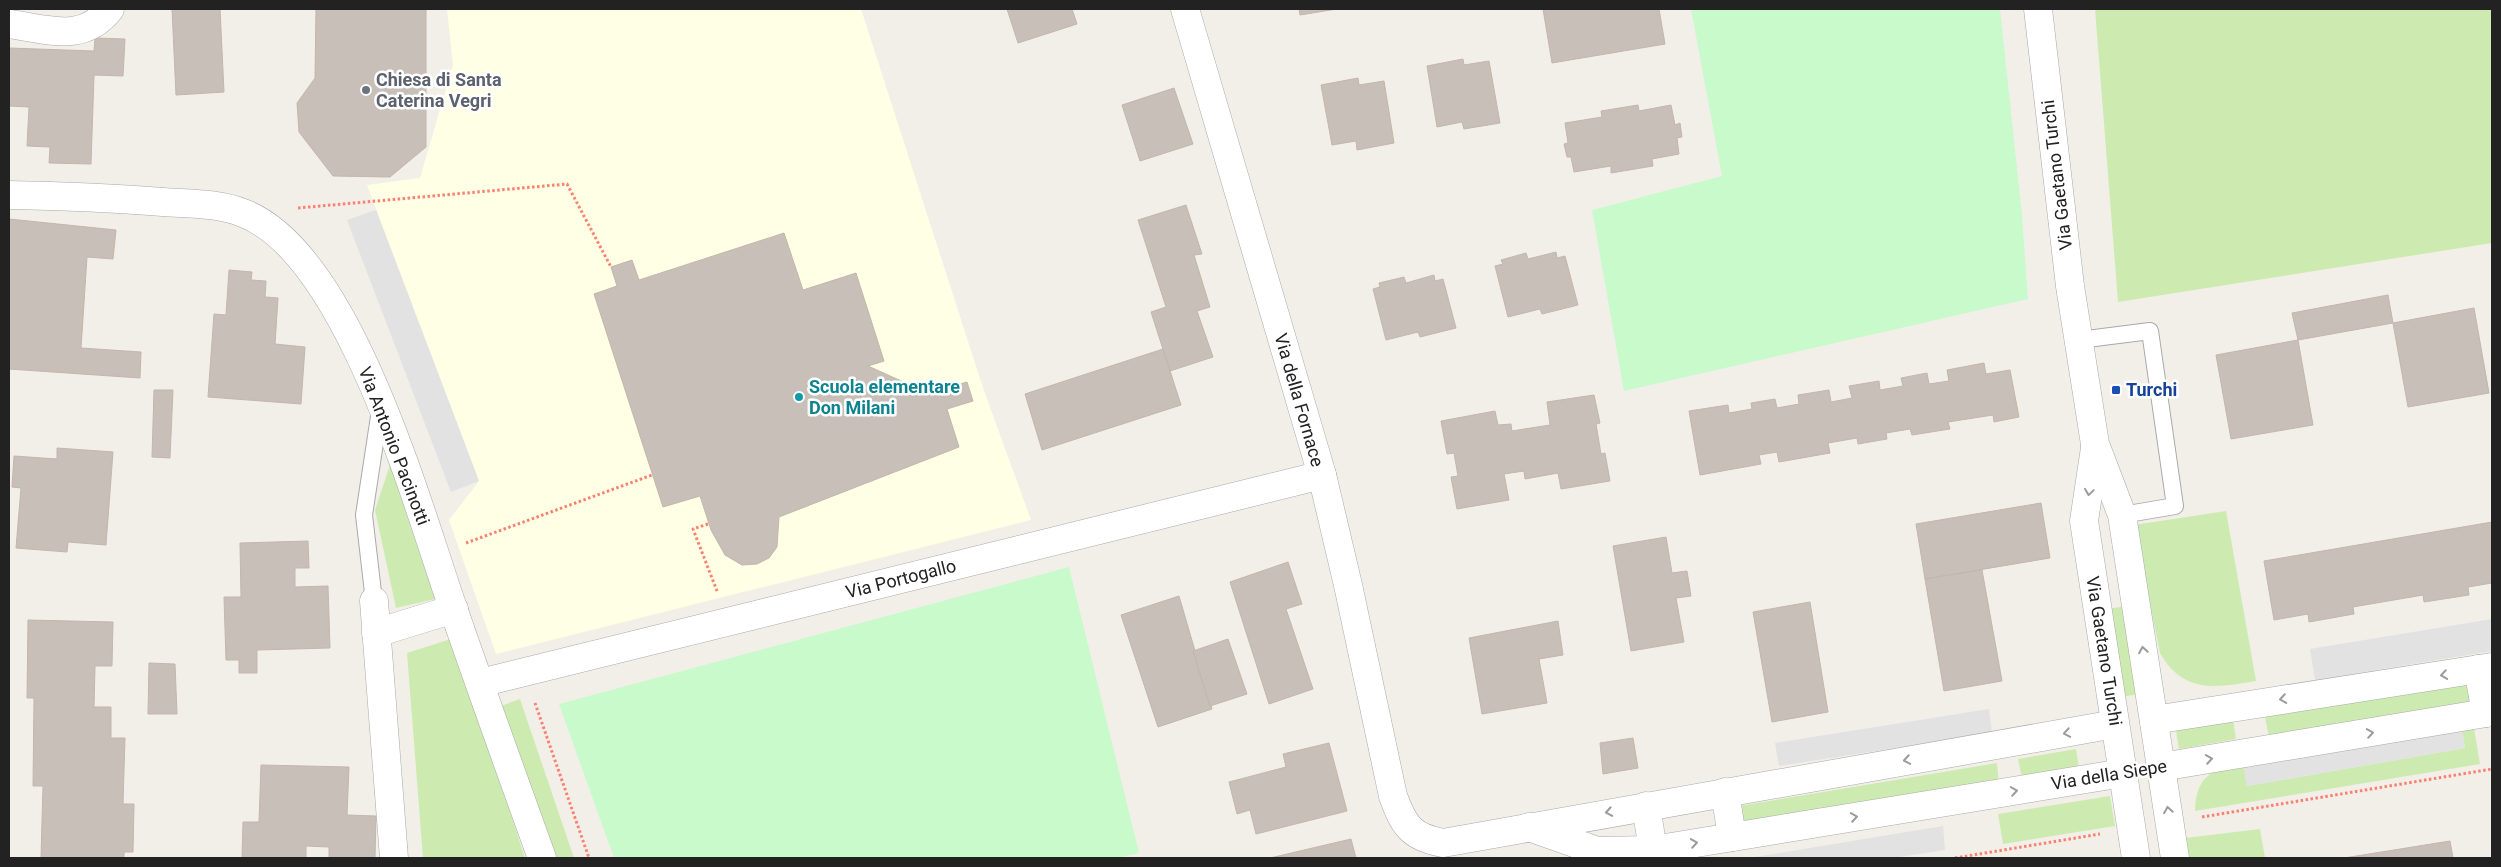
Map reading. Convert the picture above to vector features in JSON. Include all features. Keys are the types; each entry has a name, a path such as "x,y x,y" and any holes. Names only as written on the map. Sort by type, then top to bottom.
{"street":[{"path":"9,24 74,33 100,22 110,9"},
{"name":"Via della Fornace","path":"1185,9 1322,475 1348,585 1393,796"},
{"name":"Via Gaetano Turchi","path":"2038,9 2069,276 2095,444 2122,515 2175,858"},
{"name":"Via Antonio Pacinotti","path":"9,195 92,197 218,206 244,213 267,226 286,241 322,286 349,332 381,402 542,858"},
{"name":"Via Gaetano Turchi","path":"2095,444 2084,521 2136,858"},
{"name":"Via Portogallo","path":"480,683 1322,475"},
{"path":"2084,521 2122,515"},
{"path":"374,601 394,858"},
{"path":"376,633 454,609"},
{"name":"Via della Siepe","path":"1393,796 1401,818 1411,832 1426,840 1443,842 1527,826 2115,724 2154,720 2485,668 2489,713 1653,850 1597,855 1527,826"},
{"path":"1725,792 1732,837"},
{"path":"1646,806 1653,850"}],"lane":[{"path":"2079,340 2150,332 2175,506 2122,515"},
{"path":"374,601 364,515 381,402"}],"path":[{"path":"244,213 567,184 610,267"},
{"path":"435,554 652,475"},
{"path":"708,524 693,528 728,622"},
{"path":"521,673 534,698 589,858"},
{"path":"2170,823 2492,769"},
{"path":"1955,858 2131,829"}],"shaded area":[{"path":"447,9 861,9 983,388 1031,520 496,654 449,520 479,481 367,185 420,178 453,65"},
{"path":"376,210 479,481 451,492 347,220"},
{"path":"2492,619 2492,651 2315,680 2310,649"},
{"path":"1989,709 1992,733 1779,766 1775,743"},
{"path":"2461,724 2465,748 2247,786 2243,763"},
{"path":"1943,826 1945,850 1893,858 1749,858"}],"green space":[{"path":"1691,9 2000,9 2022,215 2028,299 1624,391 1592,210 1722,176"},
{"path":"2095,9 2492,9 2492,243 2118,302"},
{"path":"390,465 435,599 396,608 375,510"},
{"path":"2226,511 2256,681 2215,686 2202,685 2190,682 2179,676 2160,653 2134,525"},
{"path":"1069,567 1139,853 1117,858 614,858 559,704"},
{"path":"2128,606 2141,694 2119,697 2106,609"},
{"path":"454,638 525,858 423,858 407,653"},
{"path":"2467,685 2470,705 2269,737 2265,717"},
{"path":"520,699 574,858 551,858 498,707"},
{"path":"2233,720 2236,739 2179,749 2176,731"},
{"path":"2473,722 2480,764 2195,811 2198,790 2202,782 2207,776 2222,768 2243,762 2247,786 2465,748 2461,724"},
{"path":"2076,749 2079,768 2022,778 2018,759"},
{"path":"1997,763 1999,785 1742,826 1739,806"},
{"path":"2110,796 2115,826 2003,844 1998,814"},
{"path":"2260,829 2265,858 2187,858 2185,838"}],"building":[{"path":"172,9 220,9 224,92 176,95"},
{"name":"Chiesa di Santa Caterina Vegri","path":"316,9 426,9 426,147 390,177 333,176 299,132 297,103 315,78"},
{"path":"1007,9 1072,9 1077,24 1018,43"},
{"path":"1299,9 1337,9 1300,15"},
{"path":"1543,9 1659,9 1665,44 1552,63"},
{"path":"95,38 125,39 123,76 94,75 91,164 49,163 50,147 27,146 29,107 9,106 9,48 94,51"},
{"path":"1463,59 1464,65 1489,61 1500,123 1464,129 1462,122 1437,127 1427,66"},
{"path":"1358,78 1359,85 1384,81 1394,143 1357,150 1356,141 1332,145 1321,85"},
{"path":"1174,88 1193,144 1140,161 1122,105"},
{"path":"1638,105 1639,111 1671,105 1675,125 1680,123 1682,137 1677,138 1679,154 1652,159 1653,166 1611,173 1611,166 1574,172 1571,157 1567,157 1564,144 1568,143 1565,123 1602,117 1601,111"},
{"path":"1186,205 1202,254 1194,255 1210,307 1197,311 1213,357 1170,371 1151,312 1166,307 1138,220"},
{"path":"9,219 116,230 113,259 87,257 81,348 141,352 140,378 9,369"},
{"name":"Scuola elementare Don Milani","path":"784,233 803,290 856,273 884,361 868,366 928,393 967,382 973,401 947,409 959,447 779,517 777,547 769,558 757,564 742,565 725,555 711,530 700,496 663,507 594,294 617,286 611,267 632,260 639,280"},
{"path":"1556,252 1557,258 1565,256 1578,305 1542,314 1540,309 1508,317 1495,266 1503,264 1501,260 1526,253 1528,259"},
{"path":"229,270 252,272 251,280 266,281 265,297 278,298 275,344 305,347 301,404 208,397 214,314 226,315"},
{"path":"1434,275 1435,281 1443,279 1456,328 1420,337 1418,332 1386,340 1373,289 1380,287 1379,283 1404,277 1406,283"},
{"path":"2388,295 2393,323 2298,340 2292,313"},
{"path":"2474,308 2489,393 2408,407 2393,323"},
{"path":"2298,340 2313,425 2231,439 2216,355"},
{"path":"1163,349 1181,405 1042,450 1025,394"},
{"path":"1984,363 1986,374 2010,370 2019,417 1994,422 1993,415 1948,422 1950,429 1912,435 1910,429 1886,433 1887,439 1858,444 1857,438 1828,443 1830,453 1779,462 1777,452 1759,455 1761,464 1700,475 1689,411 1728,405 1729,413 1752,409 1751,403 1775,399 1777,408 1799,404 1798,395 1829,390 1831,402 1852,398 1849,386 1879,381 1880,390 1903,386 1901,378 1927,373 1929,384 1949,381 1947,370"},
{"path":"154,390 173,390 170,458 152,457"},
{"path":"1594,395 1600,423 1596,424 1601,454 1605,453 1610,481 1561,489 1558,473 1525,479 1524,471 1504,474 1509,500 1457,509 1451,477 1458,476 1454,453 1447,454 1441,421 1495,411 1498,425 1511,424 1512,431 1550,425 1547,402"},
{"path":"57,448 113,452 106,545 68,542 67,552 16,548 21,488 12,487 14,456 57,459"},
{"path":"2041,503 2050,558 1925,579 1916,524"},
{"path":"2492,522 2492,583 2468,587 2469,595 2424,602 2423,595 2353,607 2354,614 2309,622 2308,614 2274,620 2264,561"},
{"path":"1666,537 1672,573 1687,571 1691,596 1676,598 1684,642 1631,651 1613,546"},
{"path":"308,541 309,568 295,568 295,587 328,586 330,648 257,650 257,673 239,673 239,660 226,660 224,597 241,597 240,543"},
{"path":"1288,562 1302,604 1286,609 1313,689 1269,704 1230,582"},
{"path":"1982,570 2002,681 1944,691 1925,579"},
{"path":"1179,596 1212,709 1158,727 1121,615"},
{"path":"1810,602 1828,712 1772,722 1753,612"},
{"path":"28,620 113,622 112,666 95,666 94,707 111,707 111,738 125,738 123,804 134,804 133,852 124,852 124,858 41,858 43,786 33,786 34,698 27,698"},
{"path":"1558,621 1563,655 1539,659 1547,703 1482,714 1469,638"},
{"path":"1228,639 1247,694 1210,706 1193,651"},
{"path":"149,663 175,664 177,714 148,714"},
{"path":"1633,738 1638,768 1603,774 1600,743"},
{"path":"1329,743 1347,811 1256,834 1250,810 1237,814 1229,782 1286,767 1283,754"},
{"path":"261,765 349,767 347,815 376,816 375,858 329,858 329,847 306,846 306,858 242,858 243,822 259,822"},
{"path":"1351,839 1356,858 1270,858"},
{"path":"2450,841 2453,858 2344,858"}],"place":[{"name":"Chiesa di Santa Caterina Vegri","path":"366,90"},
{"name":"Turchi","path":"2116,390"},
{"name":"Scuola elementare Don Milani","path":"799,397"}]}
